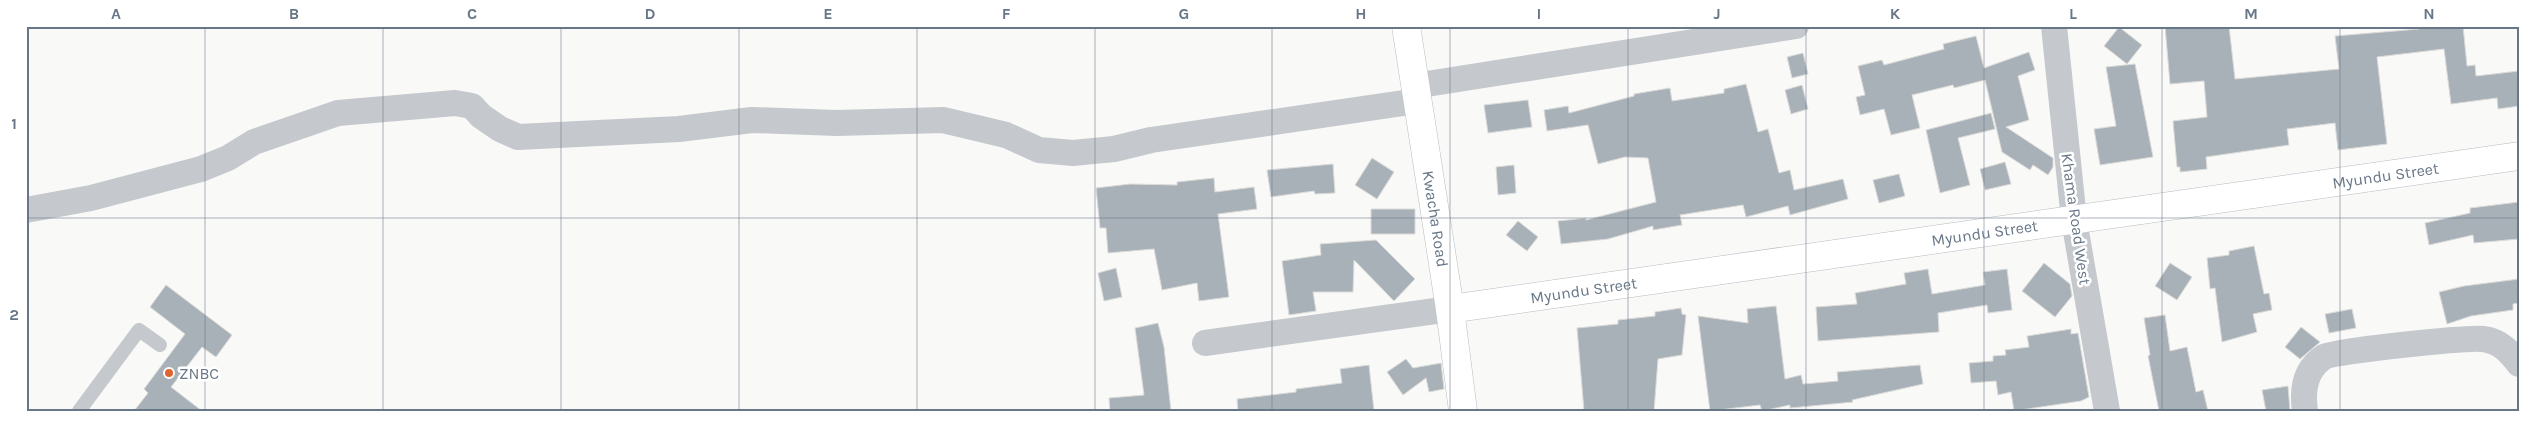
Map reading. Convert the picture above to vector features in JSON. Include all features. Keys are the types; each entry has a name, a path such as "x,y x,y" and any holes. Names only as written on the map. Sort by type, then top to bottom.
{"street":[{"name":"Kwacha Road","path":"1406,26 1450,309 1463,411"},
{"path":"26,210 91,198 201,169 228,158 254,142 338,113 456,103 472,106 500,129 518,137 679,129 752,120 837,123 943,120 1006,135 1040,150 1073,153 1114,150 1151,140 1796,26"},
{"name":"Khama Road West","path":"2054,26 2074,220 2107,411"},
{"name":"Myundu Street","path":"1450,309 2519,156"},
{"path":"1205,343 1450,309"},
{"path":"2306,411 2303,397 2308,372 2325,356 2406,344 2484,338 2507,348 2519,364"}],"lane":[{"path":"79,411 139,330 160,345"}],"building":[{"path":"2165,26 2229,26 2235,79 2339,69 2335,36 2419,29 2419,26 2463,26 2467,66 2475,65 2476,76 2519,71 2519,106 2498,109 2497,98 2451,104 2444,49 2377,57 2387,144 2338,150 2335,123 2287,129 2289,145 2206,157 2207,169 2180,172 2180,167 2177,167 2173,121 2207,117 2204,81 2170,84"},
{"path":"2119,27 2142,45 2127,64 2104,46"},
{"path":"1976,36 1984,68 2029,52 2035,70 2018,76 2029,120 2006,127 2053,158 2053,167 2048,175 2033,165 2030,170 2002,152 1985,80 1954,88 1953,85 1912,95 1920,128 1891,135 1884,109 1860,115 1856,97 1865,95 1858,66 1882,60 1884,65 1944,49 1943,44"},
{"path":"1803,53 1808,74 1792,78 1787,57"},
{"path":"2135,64 2153,157 2100,165 2094,129 2116,126 2106,67"},
{"path":"1746,84 1758,132 1768,129 1779,173 1790,170 1794,190 1843,179 1848,199 1790,215 1788,206 1746,217 1743,205 1680,215 1682,225 1653,230 1653,226 1608,239 1561,244 1558,221 1586,218 1586,220 1656,202 1648,158 1625,157 1598,164 1588,125 1547,131 1544,110 1568,106 1569,113 1634,96 1634,94 1670,88 1672,101 1724,93 1724,89"},
{"path":"1802,85 1808,109 1791,114 1785,90"},
{"path":"1528,100 1532,127 1488,133 1484,105"},
{"path":"1991,113 1995,129 1958,138 1970,185 1940,193 1926,130"},
{"path":"1372,158 1394,172 1377,199 1355,185"},
{"path":"2005,162 2011,184 1985,190 1980,169"},
{"path":"1333,164 1335,193 1315,194 1314,191 1271,197 1267,170"},
{"path":"1514,165 1516,193 1498,195 1496,167"},
{"path":"1899,174 1905,196 1879,203 1873,180"},
{"path":"1214,178 1215,192 1254,187 1257,209 1218,214 1229,297 1199,301 1197,283 1162,290 1154,249 1108,253 1106,228 1100,228 1096,188 1130,184 1177,185 1177,182"},
{"path":"2519,202 2519,239 2474,243 2473,235 2429,245 2425,223 2470,213 2470,208"},
{"path":"1371,209 1415,209 1415,234 1371,234"},
{"path":"1518,221 1538,237 1527,251 1506,235"},
{"path":"1376,240 1415,279 1394,301 1354,260 1353,292 1313,292 1316,311 1289,315 1282,261 1321,255 1320,244"},
{"path":"2254,246 2264,294 2269,293 2272,310 2253,314 2257,332 2222,342 2215,288 2210,289 2207,258 2229,255 2229,251"},
{"path":"2044,263 2070,284 2072,296 2055,317 2022,291"},
{"path":"2170,263 2192,277 2177,300 2155,286"},
{"path":"1116,268 1122,297 1104,301 1098,273"},
{"path":"1928,269 1932,294 1985,285 1983,272 2007,269 2012,310 1988,313 1987,305 1938,313 1939,332 1818,341 1816,307 1857,304 1855,293 1906,284 1904,273"},
{"path":"2519,279 2519,303 2513,304 2513,310 2471,316 2447,324 2439,292 2464,286"},
{"path":"166,285 232,335 216,357 202,347 171,387 202,411 134,411 148,393 144,389 185,334 150,307"},
{"path":"1776,306 1785,379 1801,375 1803,384 1838,381 1837,372 1920,365 1923,384 1852,400 1853,402 1790,408 1790,405 1762,411 1760,405 1710,411 1698,316 1748,323 1747,309"},
{"path":"1681,308 1682,314 1686,315 1682,355 1658,359 1654,411 1584,411 1577,328 1618,324 1618,320 1655,316 1655,312"},
{"path":"2352,309 2356,328 2329,333 2325,314"},
{"path":"2165,315 2170,351 2187,347 2196,392 2203,390 2208,411 2159,411 2148,356 2150,355 2144,318"},
{"path":"1158,323 1164,347 1171,411 1110,411 1109,398 1144,395 1135,328"},
{"path":"2301,327 2320,342 2300,359 2285,347"},
{"path":"2071,329 2071,334 2078,333 2089,397 2081,401 2014,411 2011,392 1998,395 1996,381 1971,383 1969,363 1993,361 1993,356 2006,355 2005,350 2029,347 2027,336"},
{"path":"1406,359 1413,368 1441,363 1444,389 1429,392 1426,378 1403,395 1387,372"},
{"path":"1369,365 1374,411 1238,411 1237,399 1296,392 1296,389 1342,383 1340,369"},
{"path":"2288,386 2290,411 2266,411 2262,390"}],"place":[{"name":"ZNBC","path":"169,373"}]}
